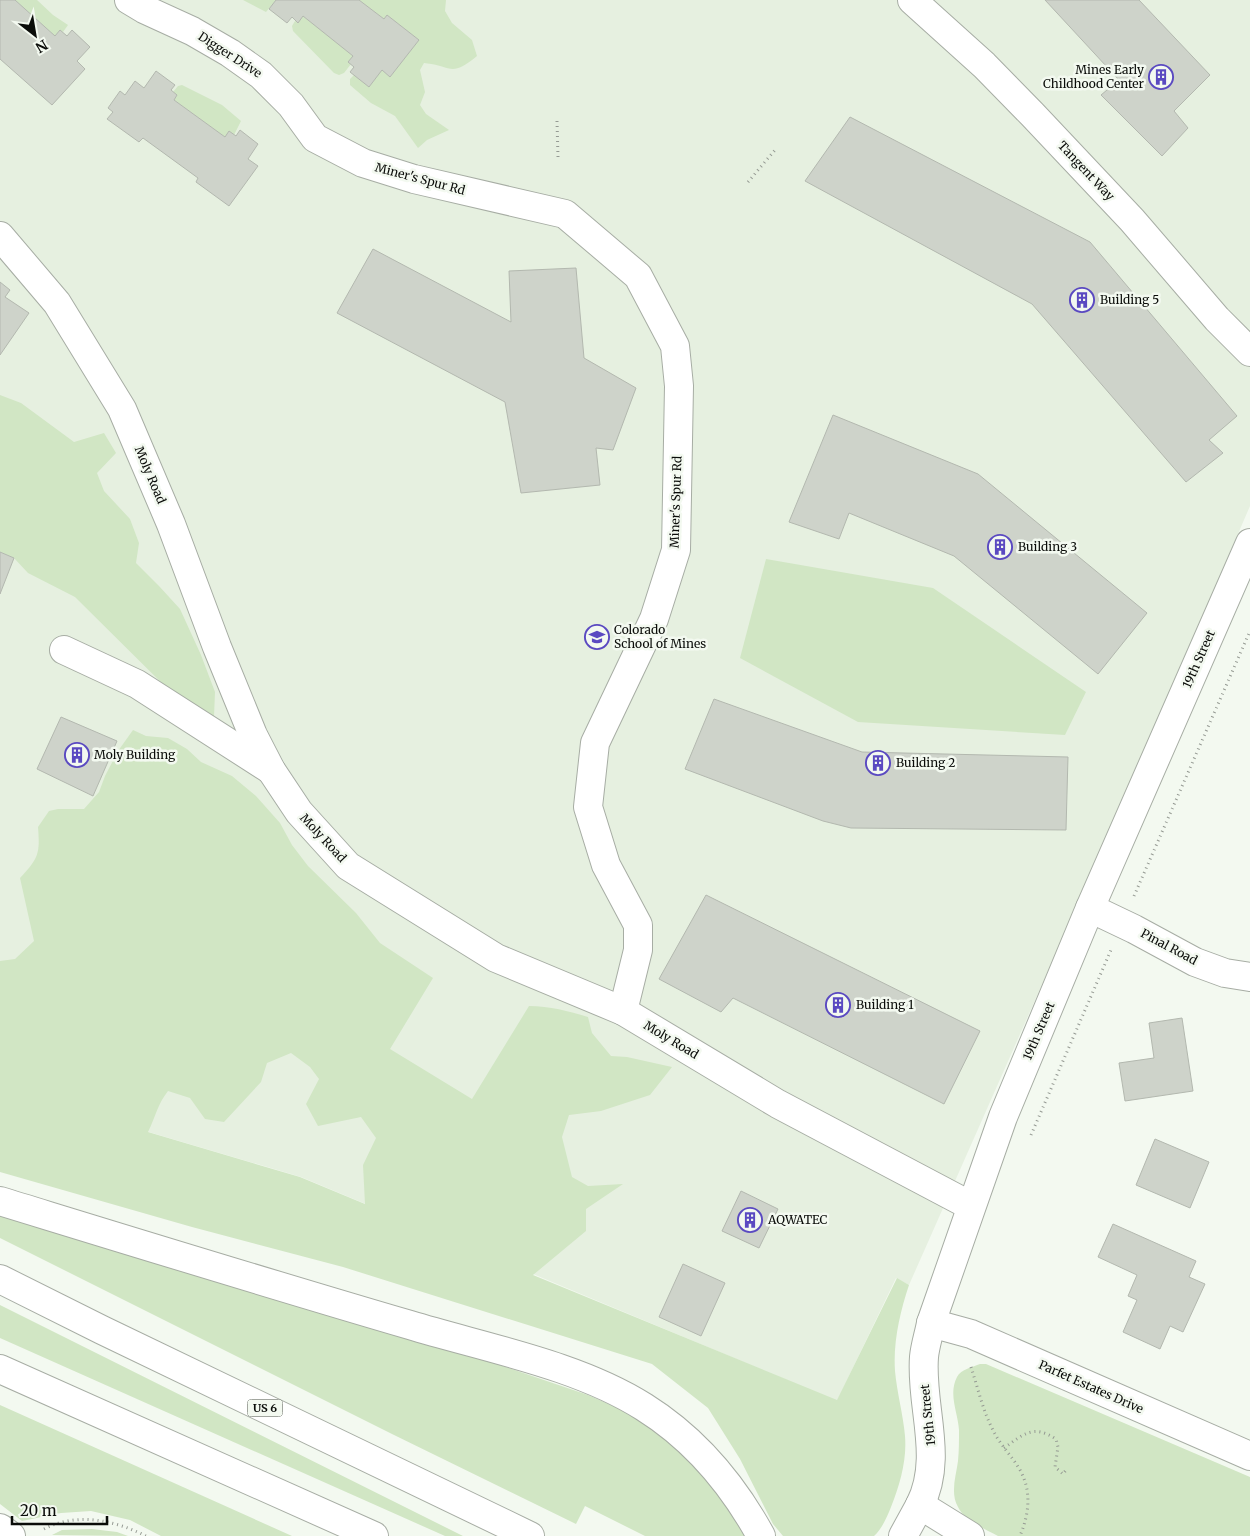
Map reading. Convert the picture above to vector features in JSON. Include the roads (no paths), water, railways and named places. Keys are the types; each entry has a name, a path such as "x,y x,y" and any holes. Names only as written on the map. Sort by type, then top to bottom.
{"main road":[{"name":"Digger Drive","path":"130,0 144,9 192,31 254,69 291,105 315,138 363,163"},
{"name":"Tangent Way","path":"912,0 984,65 1032,114 1132,220 1217,319 1250,352"},
{"name":"Miner's Spur Rd","path":"363,163 414,179 565,214 638,276 675,346 679,386 676,550 654,619 596,743 588,807 606,865 638,926 638,950 623,1011"},
{"name":"Moly Road","path":"0,236 57,303 122,409 171,524 253,735 271,770 299,812 348,866 496,958 623,1011 778,1104 971,1206"},
{"name":"19th Street","path":"904,1536 925,1495 932,1450 925,1387 924,1356 931,1323 971,1206 1003,1117 1090,908 1250,543"},
{"path":"64,650 137,684 271,770"},
{"name":"Pinal Road","path":"1090,908 1134,928 1195,962 1225,973 1250,977"},
{"path":"0,1201 412,1326 510,1353 574,1373 601,1384 644,1406 693,1443 720,1472 747,1511 761,1536"},
{"name":"US 6","path":"0,1278 102,1330 530,1536"},
{"name":"Parfet Estates Drive","path":"931,1323 971,1334 1250,1456"},
{"path":"0,1369 374,1536"},
{"path":"920,1505 970,1536"},
{"path":"0,1528 10,1536"}],"place":[{"name":"Mines Early Childhood Center","path":"1161,77"},
{"name":"Building 5","path":"1082,300"},
{"name":"Building 3","path":"1000,547"},
{"name":"Colorado School of Mines","path":"597,637"},
{"name":"Moly Building","path":"77,755"},
{"name":"Building 2","path":"878,763"},
{"name":"Building 1","path":"838,1005"},
{"name":"AQWATEC","path":"750,1220"}]}
